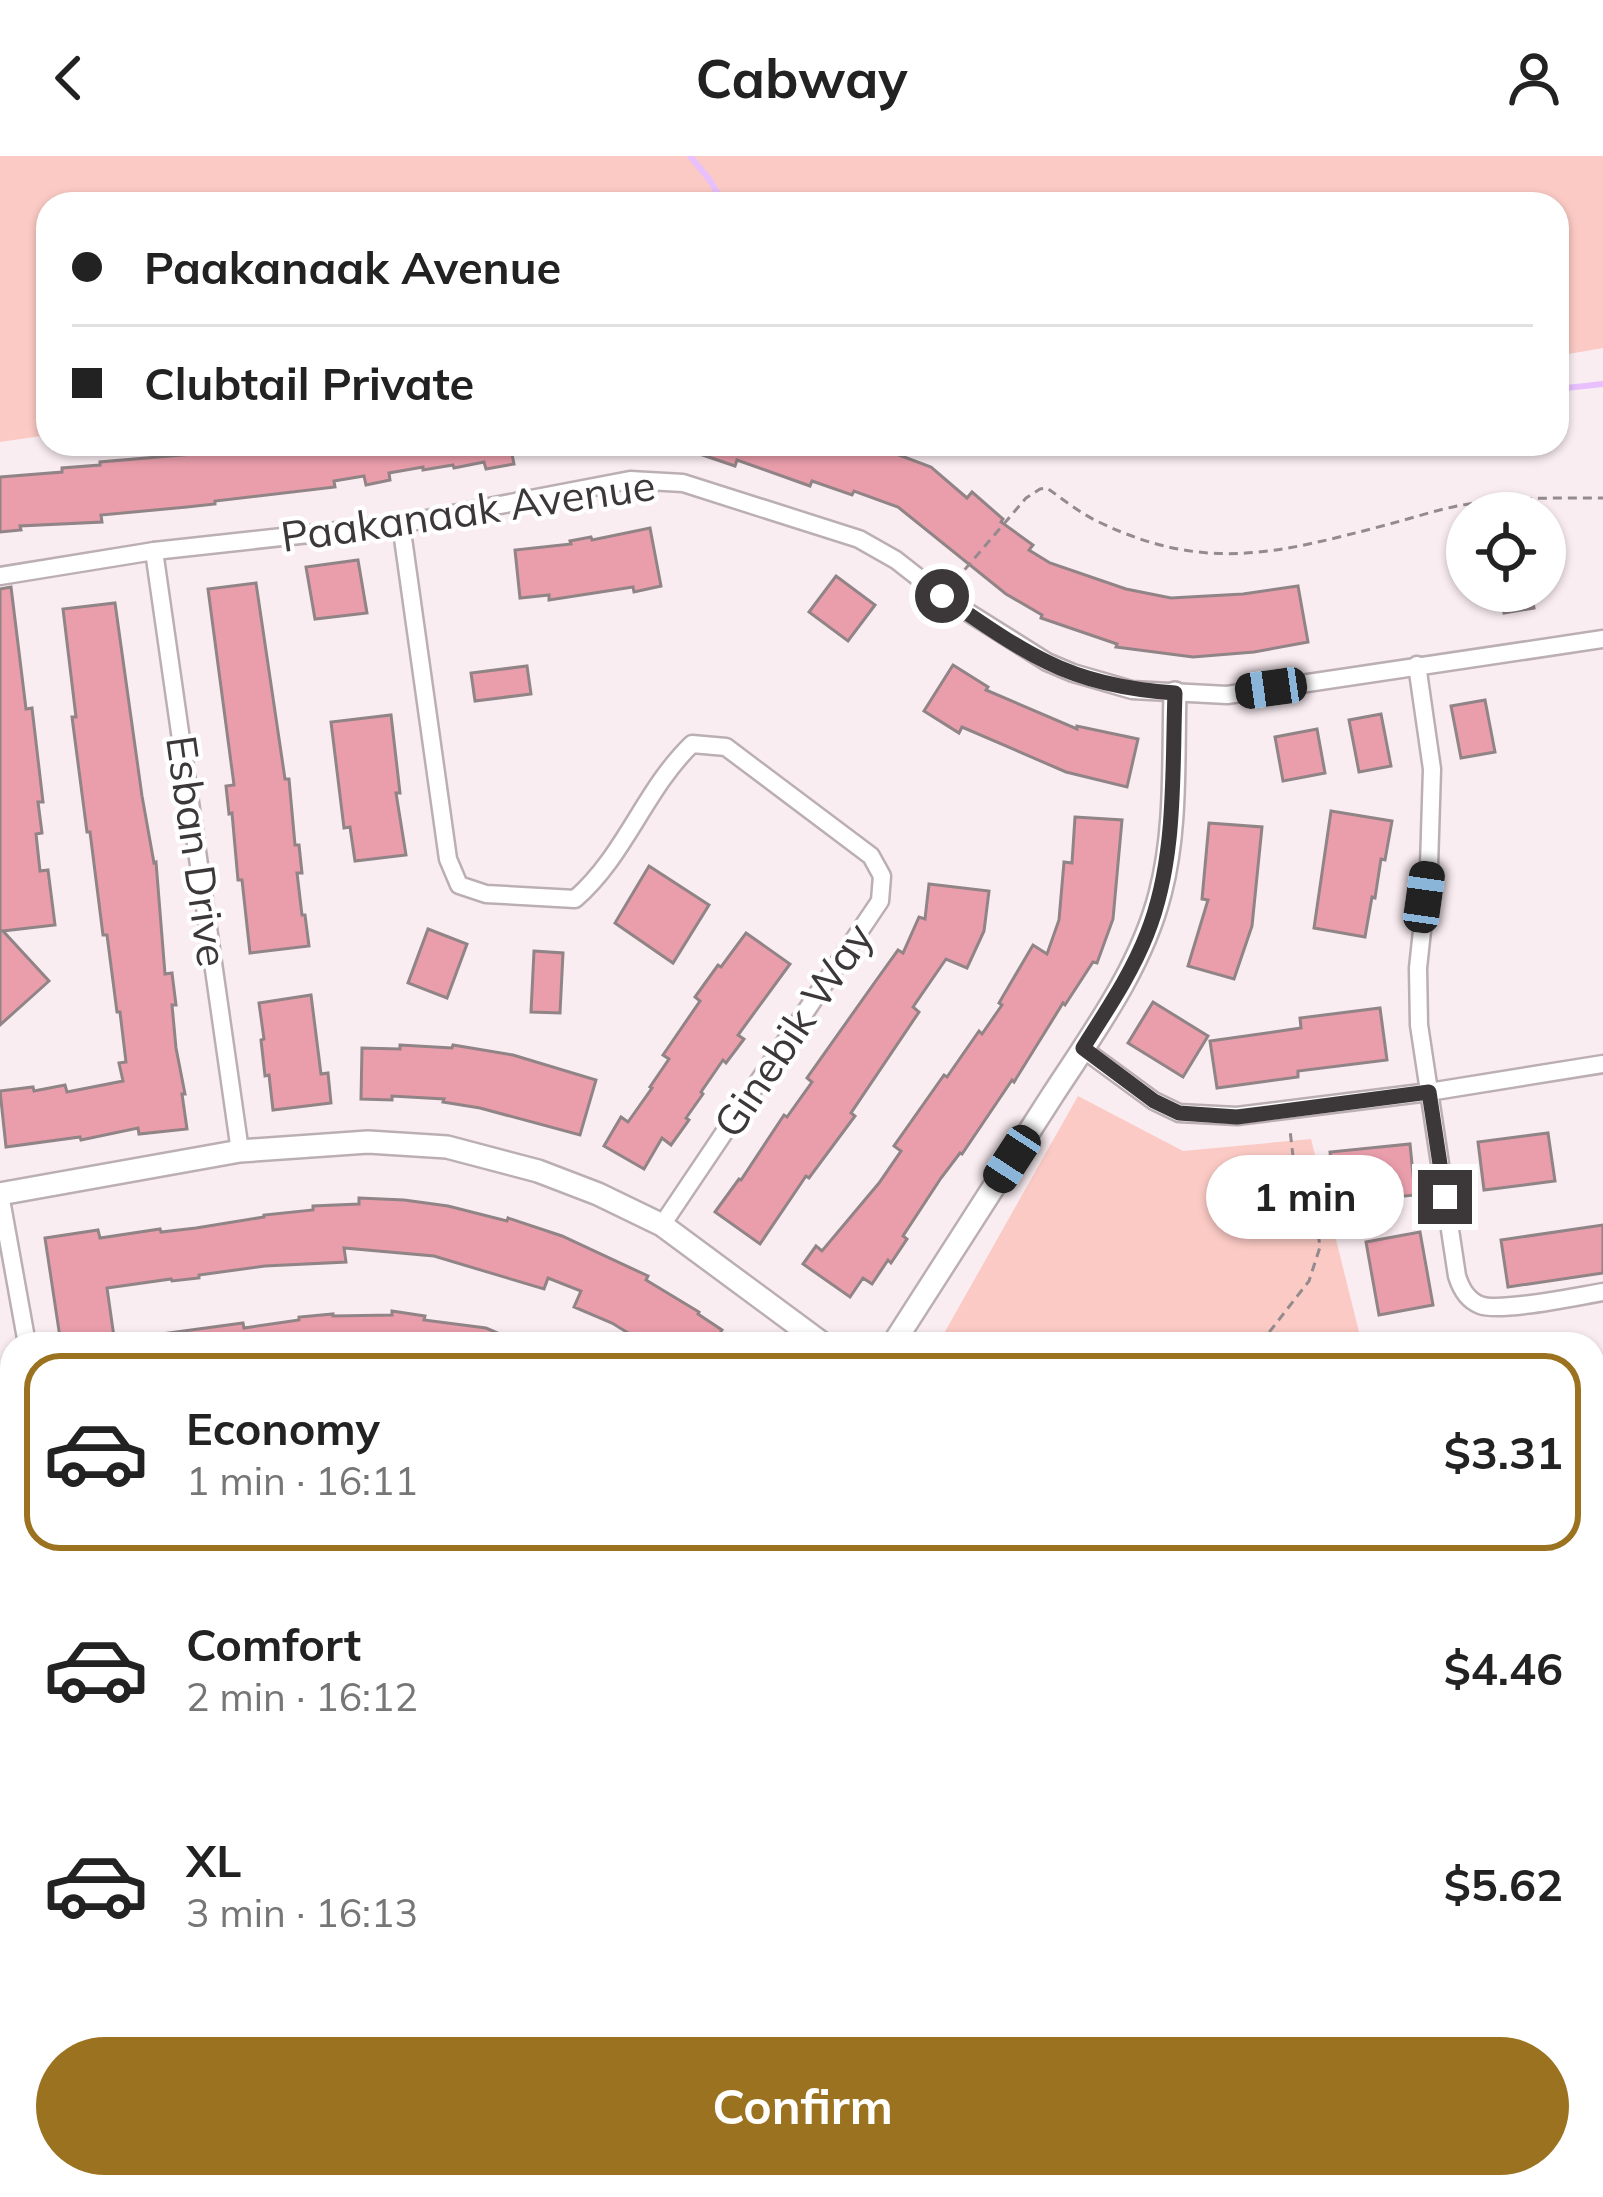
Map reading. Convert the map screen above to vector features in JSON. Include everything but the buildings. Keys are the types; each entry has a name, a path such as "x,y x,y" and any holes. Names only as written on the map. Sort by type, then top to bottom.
{"street":[{"name":"Paakanaak Avenue","path":"0,576 154,551 401,524 630,480 683,483 859,538 1021,647 1073,673 1132,690 1227,694 1603,639"},
{"name":"Ginebik Way","path":"401,524 448,859 459,885 485,894 575,899 596,881 674,761 692,744 726,747 871,856 882,876 880,901 662,1225"},
{"name":"Esban Drive","path":"154,551 240,1151"},
{"path":"1417,665 1432,769 1429,866 1418,968 1419,1025 1457,1276 1470,1300 1490,1308 1603,1292"},
{"path":"901,1332 1083,1048 1147,934 1160,894 1170,823 1175,693"},
{"path":"1083,1048 1154,1101 1179,1113 1237,1117 1603,1064"},
{"path":"25,1332 0,1194 240,1151 368,1142 447,1147 538,1171 598,1194 662,1225 807,1332"}],"path":[{"path":"942,596 1026,498 1040,489 1047,488 1100,523 1158,545 1229,556 1297,548 1453,507 1517,498 1603,498"},
{"path":"1269,1332 1309,1281 1320,1247 1312,1208 1294,1166 1288,1110"}],"shaded area":[{"path":"0,156 1603,156 1603,348 1569,354 1569,192 36,192 36,437 0,442"},
{"path":"1078,1096 1183,1151 1311,1139 1359,1332 945,1332"}],"waterway":[{"path":"690,156 717,192"},
{"path":"1569,388 1603,384"}],"route":[{"path":"942,596 1021,647 1073,673 1132,690 1175,693 1170,823 1160,894 1126,978 1083,1048 1154,1101 1179,1113 1237,1117 1429,1092 1445,1197"}]}
